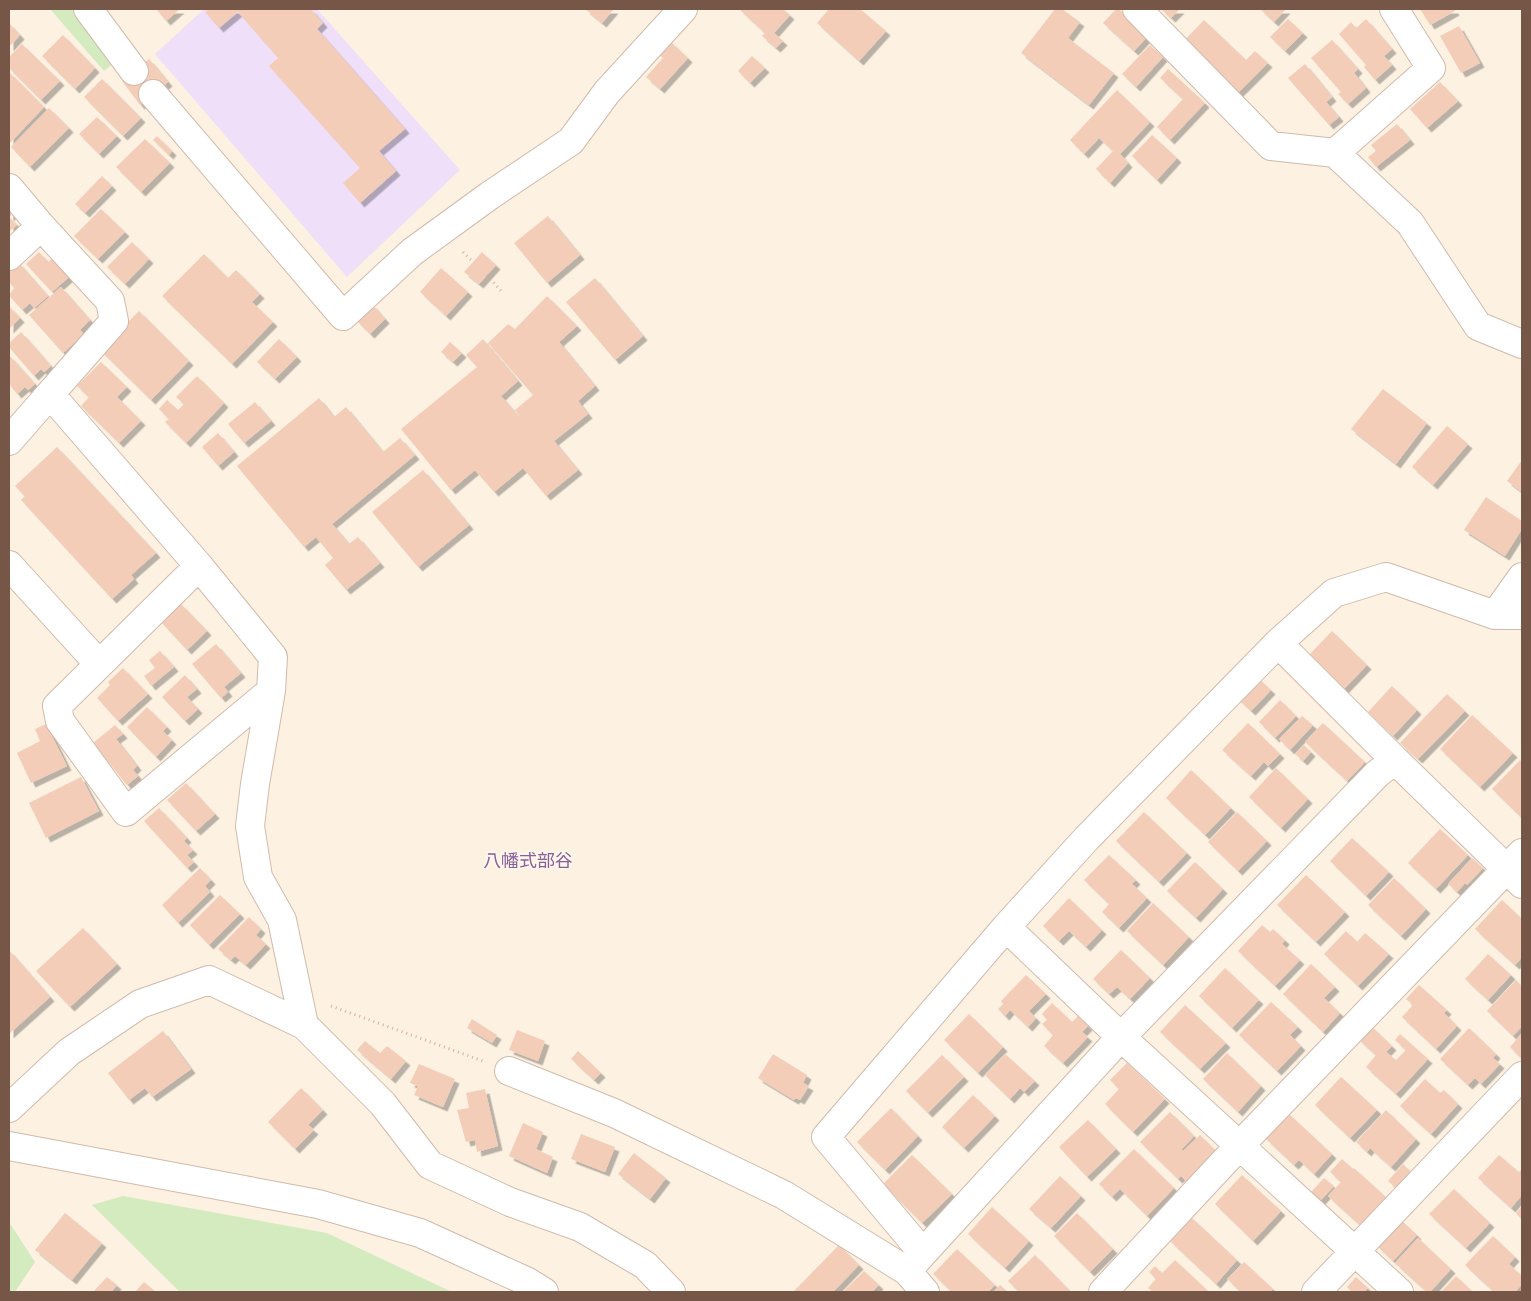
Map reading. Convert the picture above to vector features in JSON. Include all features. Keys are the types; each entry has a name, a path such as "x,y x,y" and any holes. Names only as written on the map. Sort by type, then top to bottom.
{"street":[{"path":"88,9 130,65"},
{"path":"153,94 343,316 412,252 489,196 570,141 607,92 684,9"},
{"path":"1137,9 1270,146 1334,153 1410,223 1478,326 1522,344"},
{"path":"1334,153 1431,68 1394,9"},
{"path":"9,188 110,301 114,321 9,441"},
{"path":"9,256 41,226"},
{"path":"50,394 199,566 273,657 272,691 255,784 250,826 258,877 282,920 304,1024"},
{"path":"9,565 99,664"},
{"path":"199,566 57,706 60,721 126,812 272,691"},
{"path":"925,1292 915,1262 826,1137 1006,927 1088,838 1278,643 1334,593 1386,577 1495,615 1522,615"},
{"path":"1495,615 1522,577"},
{"path":"1103,1292 1240,1144 1517,869 1395,760 1278,643"},
{"path":"915,1262 1121,1037 1377,774 1395,760"},
{"path":"1006,927 1121,1037 1240,1144 1399,1292"},
{"path":"9,1108 69,1052 140,1004 209,980 304,1024 383,1104 430,1165 510,1202 580,1227 645,1265 671,1292"},
{"path":"509,1071 614,1112 784,1195 915,1262"},
{"path":"1316,1292 1522,1076"},
{"path":"9,1146 318,1204 420,1233 528,1282 544,1292"}],"path":[{"path":"487,275 501,291"},
{"path":"297,993 509,1071"}],"shaded area":[{"path":"204,9 317,9 460,170 347,277 155,54"}],"green space":[{"path":"50,9 75,9 115,62 104,71"},
{"path":"123,1196 327,1233 452,1292 180,1292 92,1205"},
{"path":"9,1222 35,1262 15,1292 9,1292"}],"building":[{"path":"156,9 180,9 166,21"},
{"path":"209,9 311,9 323,23 317,29 405,129 379,151 396,171 360,203 343,183 360,168 269,66 278,58 238,12 219,28 205,12"},
{"path":"585,9 614,9 602,23"},
{"path":"739,9 783,9 790,15 774,33 783,41 776,48 762,36 765,33"},
{"path":"829,9 860,9 886,31 859,61 817,23"},
{"path":"1055,9 1062,9 1080,22 1068,38 1114,73 1089,105 1021,53"},
{"path":"1116,9 1119,9 1148,36 1134,51 1103,23"},
{"path":"1161,9 1180,9 1171,18"},
{"path":"1260,9 1286,9 1274,22"},
{"path":"1420,9 1454,9 1455,11 1430,25"},
{"path":"1288,19 1303,33 1285,51 1270,37"},
{"path":"1366,19 1392,49 1384,56 1392,65 1375,80 1364,67 1366,65 1339,34 1351,22 1356,28"},
{"path":"1204,20 1246,60 1255,51 1268,63 1235,96 1180,45"},
{"path":"9,23 20,35 9,47"},
{"path":"1459,26 1480,63 1461,73 1440,36"},
{"path":"63,35 95,68 75,89 42,56"},
{"path":"1332,40 1358,69 1354,73 1366,88 1348,104 1338,94 1341,92 1311,58"},
{"path":"671,42 688,58 660,89 646,77 663,58 659,55"},
{"path":"22,44 60,81 41,100 9,68 9,57"},
{"path":"1150,45 1163,57 1136,87 1122,74"},
{"path":"752,56 765,68 750,83 738,71"},
{"path":"149,59 168,82 140,105 122,81"},
{"path":"1305,64 1332,97 1326,102 1339,117 1329,125 1288,78"},
{"path":"1168,69 1205,103 1170,140 1157,127 1183,99 1160,78"},
{"path":"9,72 44,107 9,144"},
{"path":"102,79 141,118 123,136 84,97"},
{"path":"1440,82 1458,101 1427,128 1410,109"},
{"path":"1117,90 1150,122 1120,154 1128,163 1110,183 1096,169 1113,151 1099,138 1084,154 1070,140"},
{"path":"49,108 69,128 30,167 11,147"},
{"path":"97,117 117,136 99,154 79,134"},
{"path":"1397,124 1410,140 1376,167 1368,157 1376,151 1371,145"},
{"path":"1152,135 1177,158 1157,180 1132,156"},
{"path":"157,136 172,151 169,155 153,140"},
{"path":"145,139 170,163 141,192 116,167"},
{"path":"102,176 112,186 85,213 75,204"},
{"path":"9,203 15,211 9,217"},
{"path":"101,209 125,232 98,259 74,236"},
{"path":"548,216 580,255 547,283 514,243"},
{"path":"9,217 17,225 9,232"},
{"path":"132,242 149,259 125,284 107,267"},
{"path":"39,252 48,262 54,257 70,276 52,292 26,264"},
{"path":"482,252 496,265 479,284 464,272"},
{"path":"204,254 228,278 236,270 260,294 252,302 273,322 232,364 162,296"},
{"path":"18,262 48,296 34,308 30,303 22,310 9,295 14,288 9,282 9,270"},
{"path":"441,268 468,292 446,316 420,292"},
{"path":"595,278 643,336 615,360 566,302"},
{"path":"61,287 90,320 80,330 84,334 63,353 29,315"},
{"path":"547,296 577,326 559,342 595,386 578,401 588,414 554,441 578,470 546,496 523,468 494,492 475,470 451,490 401,429 477,367 466,355 483,339 518,381 501,396 522,420 515,410 533,395 488,343 508,324 515,329"},
{"path":"372,304 385,319 370,334 356,320"},
{"path":"9,306 20,318 9,329"},
{"path":"139,311 189,361 151,400 100,350"},
{"path":"21,332 51,366 44,372 41,369 34,376 9,347 9,343"},
{"path":"279,339 297,357 275,379 257,362"},
{"path":"450,342 462,353 453,362 441,352"},
{"path":"9,355 35,384 28,390 25,387 17,394 9,384"},
{"path":"101,362 127,387 117,397 141,421 119,443 81,406 89,397 77,386"},
{"path":"197,376 224,403 186,443 165,422 169,419 159,409 167,400 178,410 184,404 176,397"},
{"path":"1383,389 1427,423 1396,464 1351,429"},
{"path":"319,398 334,417 346,407 383,452 400,438 415,455 332,524 349,544 358,537 380,563 346,590 325,565 333,558 316,537 304,547 237,466"},
{"path":"255,402 271,421 244,443 228,424"},
{"path":"1447,426 1468,444 1433,485 1412,467"},
{"path":"218,433 234,452 218,466 202,447"},
{"path":"57,447 156,553 131,575 134,579 112,599 21,500 25,496 15,486"},
{"path":"1522,460 1522,492 1507,481"},
{"path":"423,470 469,525 418,567 372,512"},
{"path":"1486,497 1522,521 1522,529 1505,556 1464,530"},
{"path":"181,604 207,631 187,650 161,622"},
{"path":"1332,631 1367,665 1344,689 1308,656"},
{"path":"216,644 241,673 224,687 228,692 221,698 192,664"},
{"path":"160,651 174,667 151,686 144,676 155,668 149,660"},
{"path":"123,668 148,694 118,721 97,698 110,685 108,682"},
{"path":"185,675 197,689 187,697 198,709 185,721 162,697"},
{"path":"1256,676 1271,690 1251,711 1236,697"},
{"path":"1392,686 1417,710 1393,736 1368,712"},
{"path":"1447,694 1465,711 1418,759 1400,743"},
{"path":"1280,700 1296,716 1275,738 1259,722"},
{"path":"147,707 167,727 163,731 172,740 156,757 127,727"},
{"path":"1472,715 1513,753 1480,787 1440,749"},
{"path":"1302,716 1313,725 1290,750 1279,739"},
{"path":"1248,723 1280,754 1268,766 1264,762 1251,776 1222,750"},
{"path":"1323,723 1365,762 1347,781 1305,742"},
{"path":"46,724 67,766 31,783 17,753 40,741 35,729"},
{"path":"115,725 123,734 116,739 137,766 133,770 138,776 127,785 93,743"},
{"path":"1304,745 1311,752 1303,761 1295,754"},
{"path":"1520,760 1522,762 1522,818 1492,789"},
{"path":"1276,768 1308,799 1281,828 1249,797"},
{"path":"1191,770 1231,808 1205,835 1166,798"},
{"path":"81,777 99,811 46,838 29,803"},
{"path":"186,783 215,814 196,831 167,800"},
{"path":"159,808 187,838 184,841 193,850 187,855 194,862 187,868 144,821"},
{"path":"1144,812 1187,853 1159,882 1116,841"},
{"path":"1237,812 1267,841 1238,871 1208,842"},
{"path":"1440,829 1468,855 1436,889 1408,863"},
{"path":"1352,838 1389,872 1366,896 1330,861"},
{"path":"1109,855 1136,880 1132,884 1147,898 1119,928 1102,912 1109,904 1084,880"},
{"path":"1472,858 1483,868 1467,885 1465,883 1457,892 1448,884"},
{"path":"1195,862 1223,889 1196,918 1167,891"},
{"path":"200,868 211,880 205,886 210,892 178,923 162,905"},
{"path":"1306,875 1345,912 1316,942 1277,905"},
{"path":"1394,878 1426,909 1401,936 1368,905"},
{"path":"220,895 240,914 209,945 190,925"},
{"path":"1069,898 1102,930 1086,947 1069,931 1059,941 1043,926"},
{"path":"1502,900 1522,919 1522,957 1515,965 1475,929"},
{"path":"1153,903 1189,937 1163,965 1127,931"},
{"path":"249,917 261,929 256,935 266,944 246,965 235,956 231,960 218,949"},
{"path":"1262,925 1270,932 1273,929 1285,940 1282,944 1300,960 1275,986 1238,951"},
{"path":"83,928 117,964 70,1007 36,971"},
{"path":"1346,931 1357,942 1365,933 1389,954 1358,986 1324,954"},
{"path":"9,950 50,997 9,1034"},
{"path":"1121,950 1150,978 1130,999 1117,987 1109,994 1093,979"},
{"path":"1488,954 1511,975 1488,1000 1465,979"},
{"path":"1311,964 1335,987 1324,998 1340,1013 1323,1032 1283,994"},
{"path":"1225,968 1259,1000 1232,1028 1199,996"},
{"path":"1026,975 1046,994 1029,1011 1036,1018 1028,1027 1010,1010 1005,1016 998,1009 1003,1004 1001,1001"},
{"path":"1516,980 1522,986 1522,1026 1513,1036 1487,1011"},
{"path":"1419,985 1447,1010 1444,1013 1457,1026 1436,1049 1402,1017 1413,1005 1406,999"},
{"path":"1271,1002 1298,1027 1290,1035 1301,1046 1277,1071 1239,1035"},
{"path":"1052,1003 1072,1022 1078,1016 1088,1026 1082,1032 1088,1037 1063,1063 1044,1046 1053,1035 1042,1024 1047,1020 1042,1014"},
{"path":"1185,1005 1226,1043 1200,1069 1160,1032"},
{"path":"969,1014 1003,1047 978,1073 944,1040"},
{"path":"472,1019 497,1035 492,1043 467,1028"},
{"path":"1370,1025 1392,1046 1386,1052 1396,1060 1406,1050 1395,1040 1400,1034 1428,1059 1396,1094 1366,1067 1376,1055 1357,1038"},
{"path":"1469,1028 1496,1054 1493,1058 1500,1064 1481,1084 1475,1078 1468,1085 1440,1059"},
{"path":"517,1030 545,1041 538,1061 509,1050"},
{"path":"163,1031 191,1069 152,1097 145,1088 129,1100 108,1073"},
{"path":"1522,1033 1522,1059 1510,1047"},
{"path":"365,1041 380,1053 387,1046 406,1061 391,1079 357,1050"},
{"path":"578,1051 601,1073 594,1080 571,1059"},
{"path":"1227,1053 1261,1086 1238,1112 1203,1079"},
{"path":"773,1054 807,1075 803,1083 809,1086 800,1100 796,1098 794,1100 758,1078"},
{"path":"1005,1054 1035,1081 1024,1092 1020,1088 1010,1099 985,1075"},
{"path":"942,1055 964,1077 928,1113 906,1091"},
{"path":"1127,1063 1165,1099 1133,1132 1105,1104 1119,1089 1110,1080"},
{"path":"419,1064 455,1079 443,1107 414,1095 418,1086 410,1083"},
{"path":"1341,1077 1377,1110 1350,1138 1315,1105"},
{"path":"1425,1079 1440,1093 1444,1090 1458,1104 1431,1134 1400,1106"},
{"path":"301,1088 323,1110 308,1125 314,1130 295,1149 268,1122"},
{"path":"485,1089 498,1146 477,1152 475,1140 466,1142 457,1110 469,1108 466,1093"},
{"path":"973,1095 995,1116 964,1148 942,1127"},
{"path":"891,1108 918,1136 885,1170 857,1142"},
{"path":"1386,1110 1416,1139 1391,1167 1370,1148 1367,1152 1356,1142"},
{"path":"1170,1112 1194,1136 1181,1150 1183,1151 1200,1135 1219,1154 1189,1184 1181,1176 1178,1179 1140,1142"},
{"path":"1289,1114 1332,1154 1314,1174 1299,1160 1294,1165 1266,1139"},
{"path":"1088,1120 1116,1149 1087,1177 1059,1147"},
{"path":"523,1123 543,1132 536,1149 553,1157 547,1173 509,1156"},
{"path":"581,1134 615,1147 605,1172 571,1159"},
{"path":"1134,1149 1174,1188 1147,1216 1120,1189 1112,1197 1099,1184"},
{"path":"634,1153 666,1178 650,1199 618,1174"},
{"path":"912,1155 952,1194 922,1223 883,1184"},
{"path":"1499,1155 1519,1172 1522,1169 1522,1195 1511,1208 1478,1178"},
{"path":"1342,1159 1387,1198 1361,1226 1328,1196 1341,1182 1330,1172"},
{"path":"1403,1164 1413,1174 1398,1190 1388,1181"},
{"path":"1242,1175 1281,1211 1253,1241 1215,1204"},
{"path":"1060,1176 1081,1196 1051,1228 1029,1209"},
{"path":"1324,1178 1334,1186 1320,1201 1311,1192"},
{"path":"1454,1189 1490,1223 1466,1248 1429,1214"},
{"path":"1522,1206 1522,1220 1516,1213"},
{"path":"992,1207 1029,1241 1005,1268 968,1234"},
{"path":"65,1213 102,1243 72,1280 35,1250"},
{"path":"1077,1213 1113,1249 1090,1272 1054,1236"},
{"path":"1192,1218 1237,1260 1216,1284 1170,1241"},
{"path":"1402,1221 1417,1235 1393,1261 1378,1247"},
{"path":"1493,1236 1515,1257 1509,1264 1522,1276 1522,1284 1515,1292 1494,1292 1465,1265"},
{"path":"1418,1238 1451,1269 1430,1292 1427,1292 1395,1263"},
{"path":"839,1245 859,1265 833,1292 793,1292"},
{"path":"957,1249 995,1285 988,1292 952,1292 933,1274"},
{"path":"1035,1255 1071,1292 1019,1292 1008,1281"},
{"path":"1175,1260 1209,1292 1153,1292 1148,1288 1156,1279 1149,1272 1155,1266 1162,1273"},
{"path":"1244,1262 1273,1289 1270,1292 1241,1292 1227,1279"},
{"path":"864,1271 879,1285 872,1292 843,1292"},
{"path":"1456,1276 1473,1292 1441,1292"},
{"path":"107,1277 117,1285 111,1292 93,1292"},
{"path":"1356,1277 1368,1288 1364,1292 1352,1292 1347,1287"},
{"path":"144,1282 156,1292 135,1292"},
{"path":"1000,1285 1008,1292 993,1292"}],"district":[{"name":"八幡式部谷","path":"528,860"}]}
